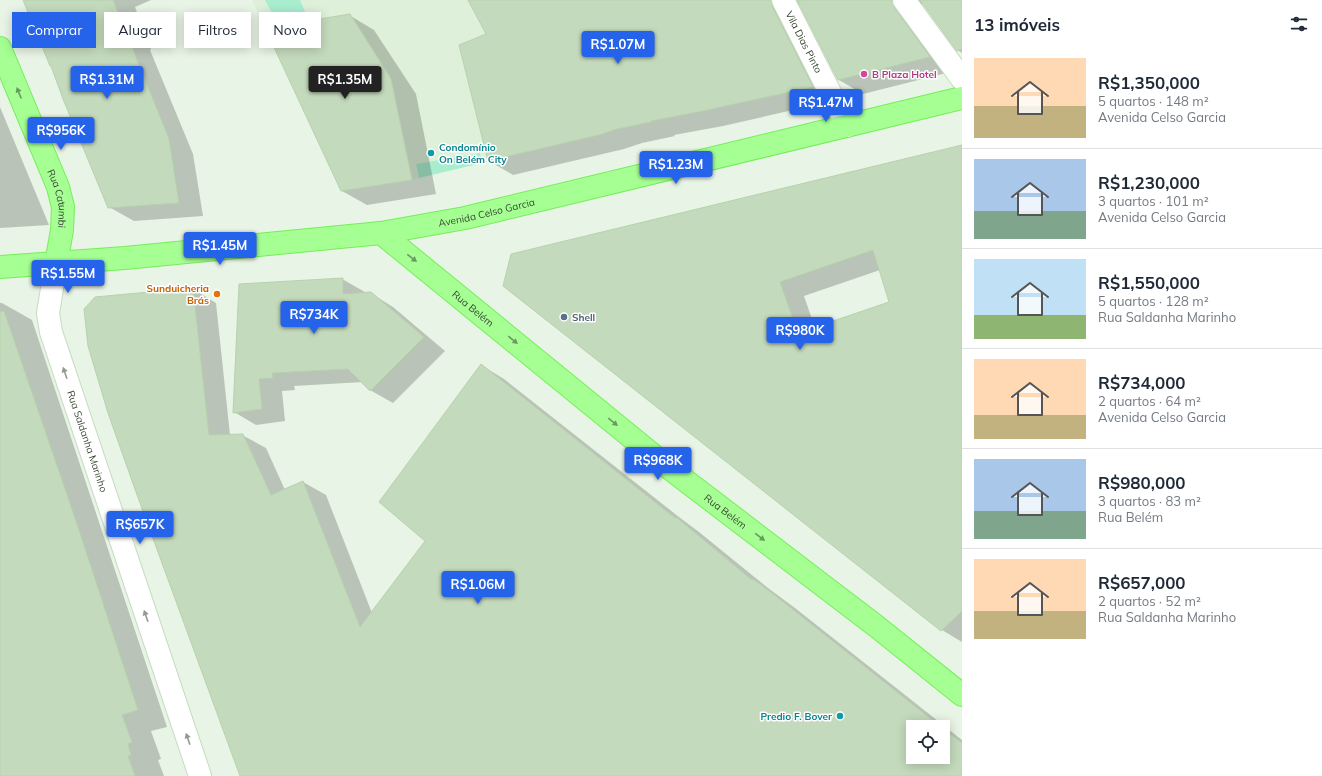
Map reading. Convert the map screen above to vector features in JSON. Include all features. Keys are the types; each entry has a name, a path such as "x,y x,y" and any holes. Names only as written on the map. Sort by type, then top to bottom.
{"main road":[{"name":"Rua Catumbi","path":"0,48 58,187 63,207 56,264"},
{"name":"Avenida Celso Garcia","path":"0,267 56,264 381,234 465,218 962,98"},
{"name":"Rua Belém","path":"381,234 669,468 876,626 962,695"}],"street":[{"name":"Vila Dias Pinto","path":"783,0 847,126"},
{"path":"904,0 962,79"},
{"name":"Rua Saldanha Marinho","path":"56,264 48,313 51,332 200,776"}],"shaded area":[{"path":"252,0 468,0 486,34 459,45 488,161 482,163 480,153 416,164 419,178 412,180 390,75 349,15 321,19 321,12 259,12 259,15"}],"green space":[{"path":"265,0 300,0 305,12 271,12"},
{"path":"480,153 482,163 419,178 416,164"}],"building":[{"path":"23,0 113,0 118,12 104,12 104,48 132,48 169,139 179,203 108,208 43,48 96,48 96,12 28,12"},
{"path":"468,0 771,0 772,6 813,87 651,121 599,135 488,161 459,45 486,34"},
{"path":"797,0 892,0 894,7 930,57 838,80"},
{"path":"920,0 962,0 962,49 957,51"},
{"path":"350,14 391,79 412,180 341,191 274,48 321,48 321,19"},
{"path":"962,145 962,611 941,631 503,286 511,254","holes":["873,250 889,302 798,333 780,282"]},
{"path":"343,278 343,294 371,292 424,337 370,391 348,369 272,373 273,378 259,379 262,409 233,413 239,284"},
{"path":"193,288 209,435 243,434 271,495 303,481 360,627 425,541 379,502 481,364 675,518 676,517 752,580 753,579 772,593 932,720 906,720 906,764 950,764 950,734 962,743 962,776 240,776 108,413 88,346 84,309 95,297"},
{"path":"4,311 76,521 138,710 122,715 132,742 128,744 131,755 128,756 135,776 0,776 0,312"}],"place":[{"name":"B Plaza Hotel","path":"864,74"},
{"name":"Condomínio On Belém City","path":"431,153"},
{"name":"Sunduicheria Brás","path":"217,294"},
{"name":"Shell","path":"564,317"},
{"name":"Predio F. Bover","path":"840,716"}]}
